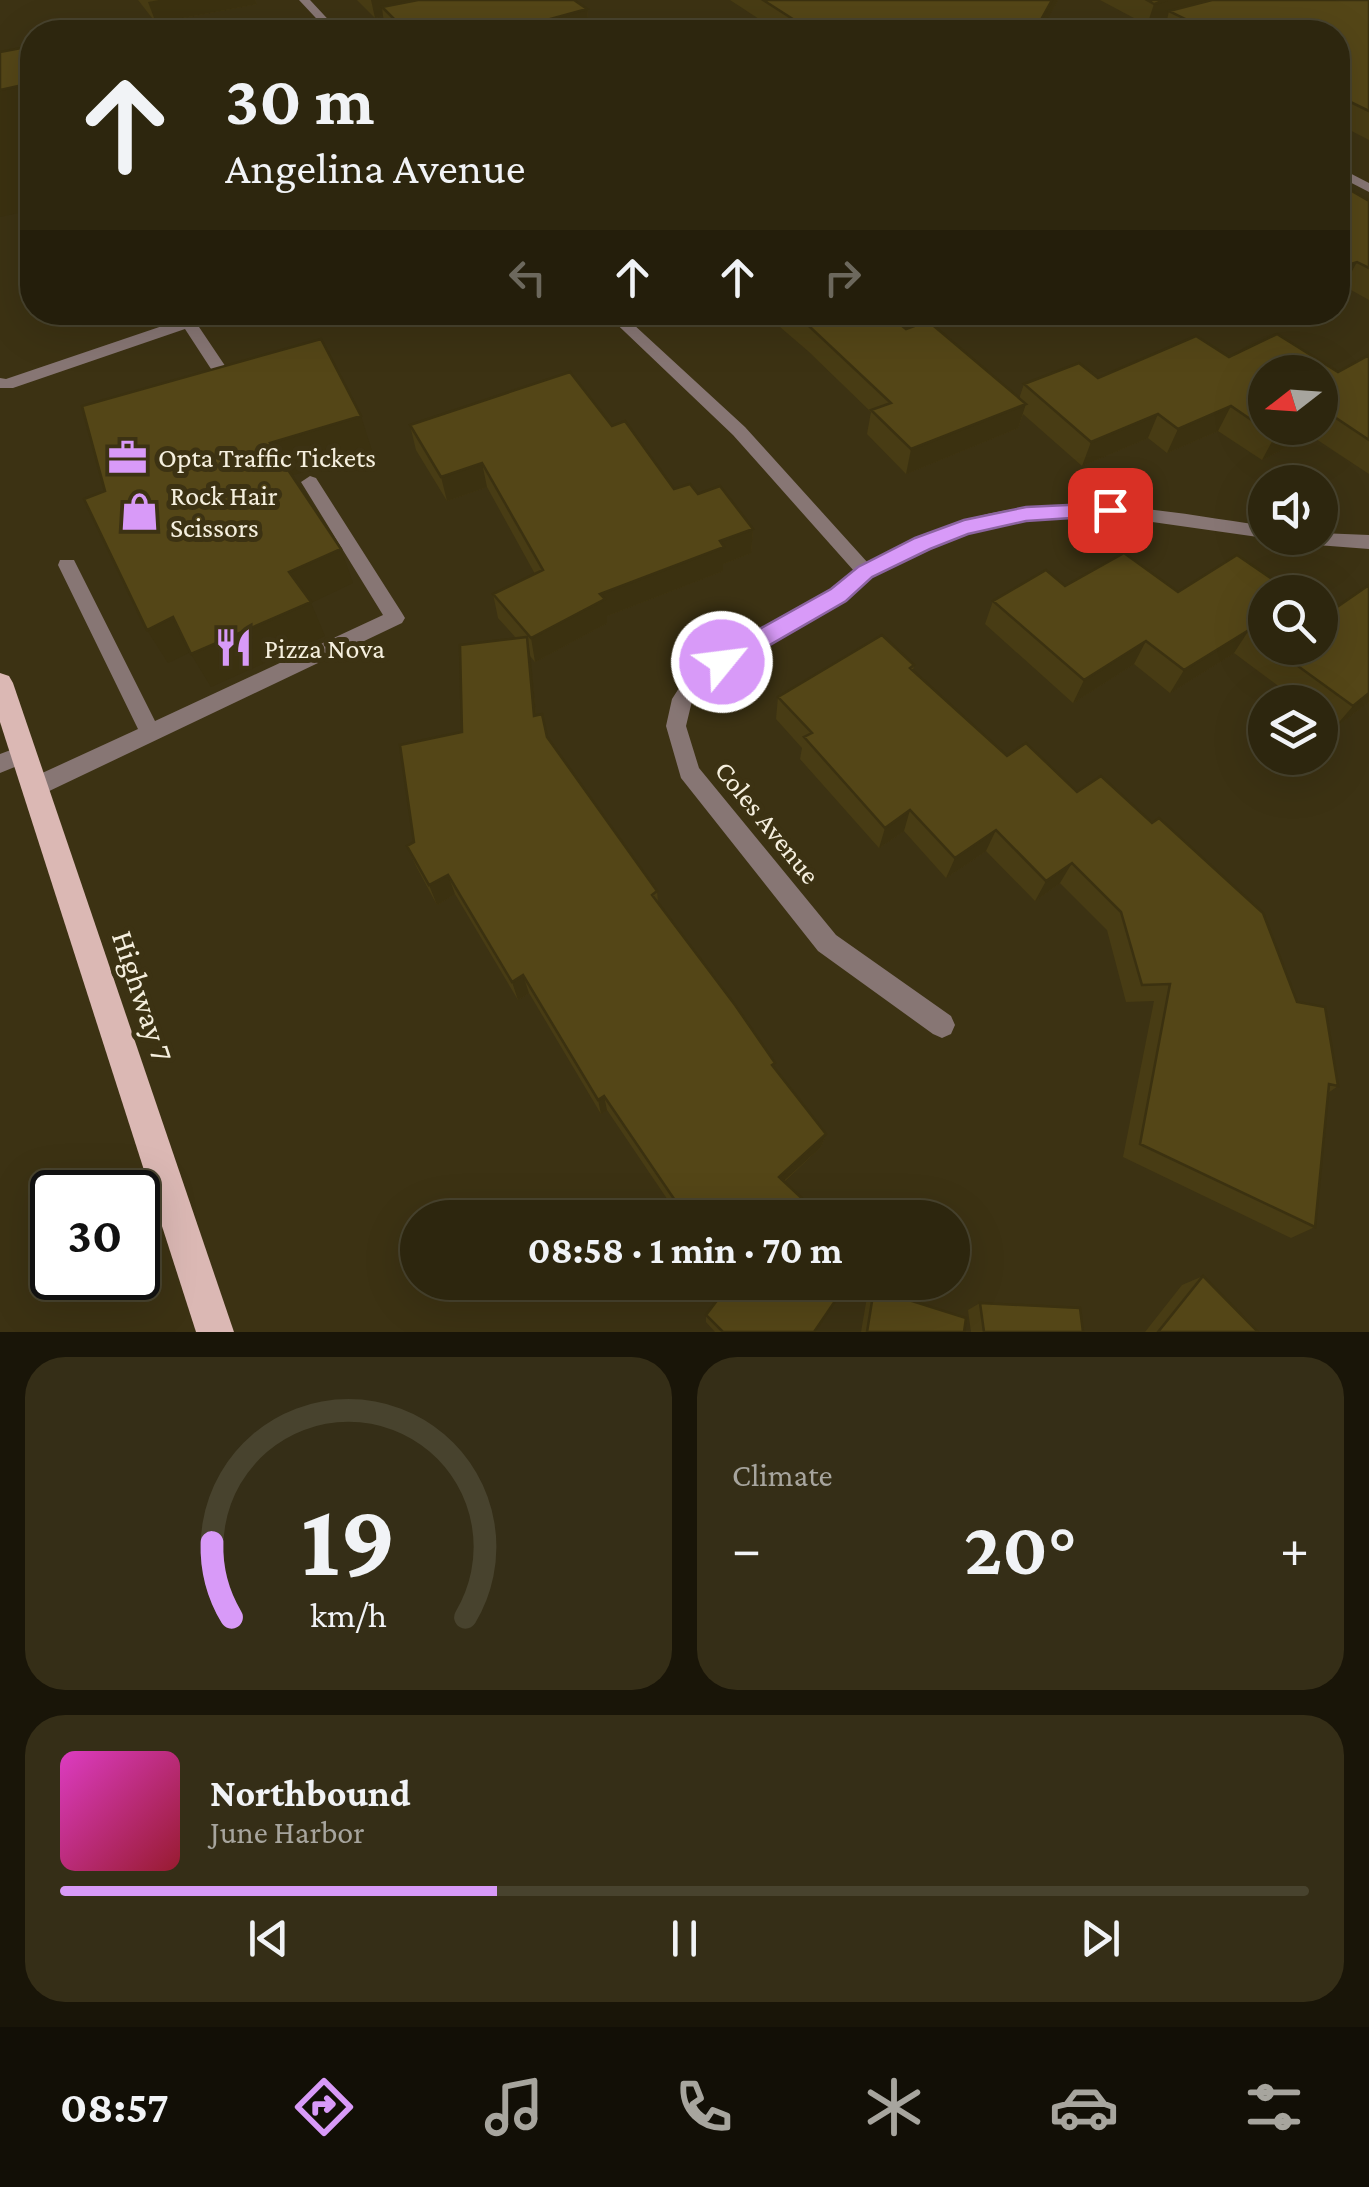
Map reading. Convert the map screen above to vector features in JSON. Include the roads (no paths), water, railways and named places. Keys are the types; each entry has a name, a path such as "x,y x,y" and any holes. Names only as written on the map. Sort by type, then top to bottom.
{"main road":[{"name":"Highway 7","path":"0,683 12,759 34,787 215,1332"}],"street":[{"path":"304,0 324,20"},
{"path":"400,20 432,14"},
{"path":"1190,20 1198,18"},
{"path":"2,387 166,325"},
{"path":"190,325 232,388"},
{"path":"625,325 739,432 865,572"},
{"path":"34,787 395,618 310,482"},
{"name":"Coles Avenue","path":"942,1025 826,943 690,772 676,726 682,699 697,677 838,595 865,572 964,528 1026,514 1110,510 1248,530"},
{"path":"1338,540 1369,542"},
{"path":"67,565 150,732"}],"place":[{"name":"Opta Traffic Tickets","path":"128,457"},
{"name":"Rock Hair Scissors","path":"140,511"},
{"name":"Pizza Nova","path":"234,648"}]}
